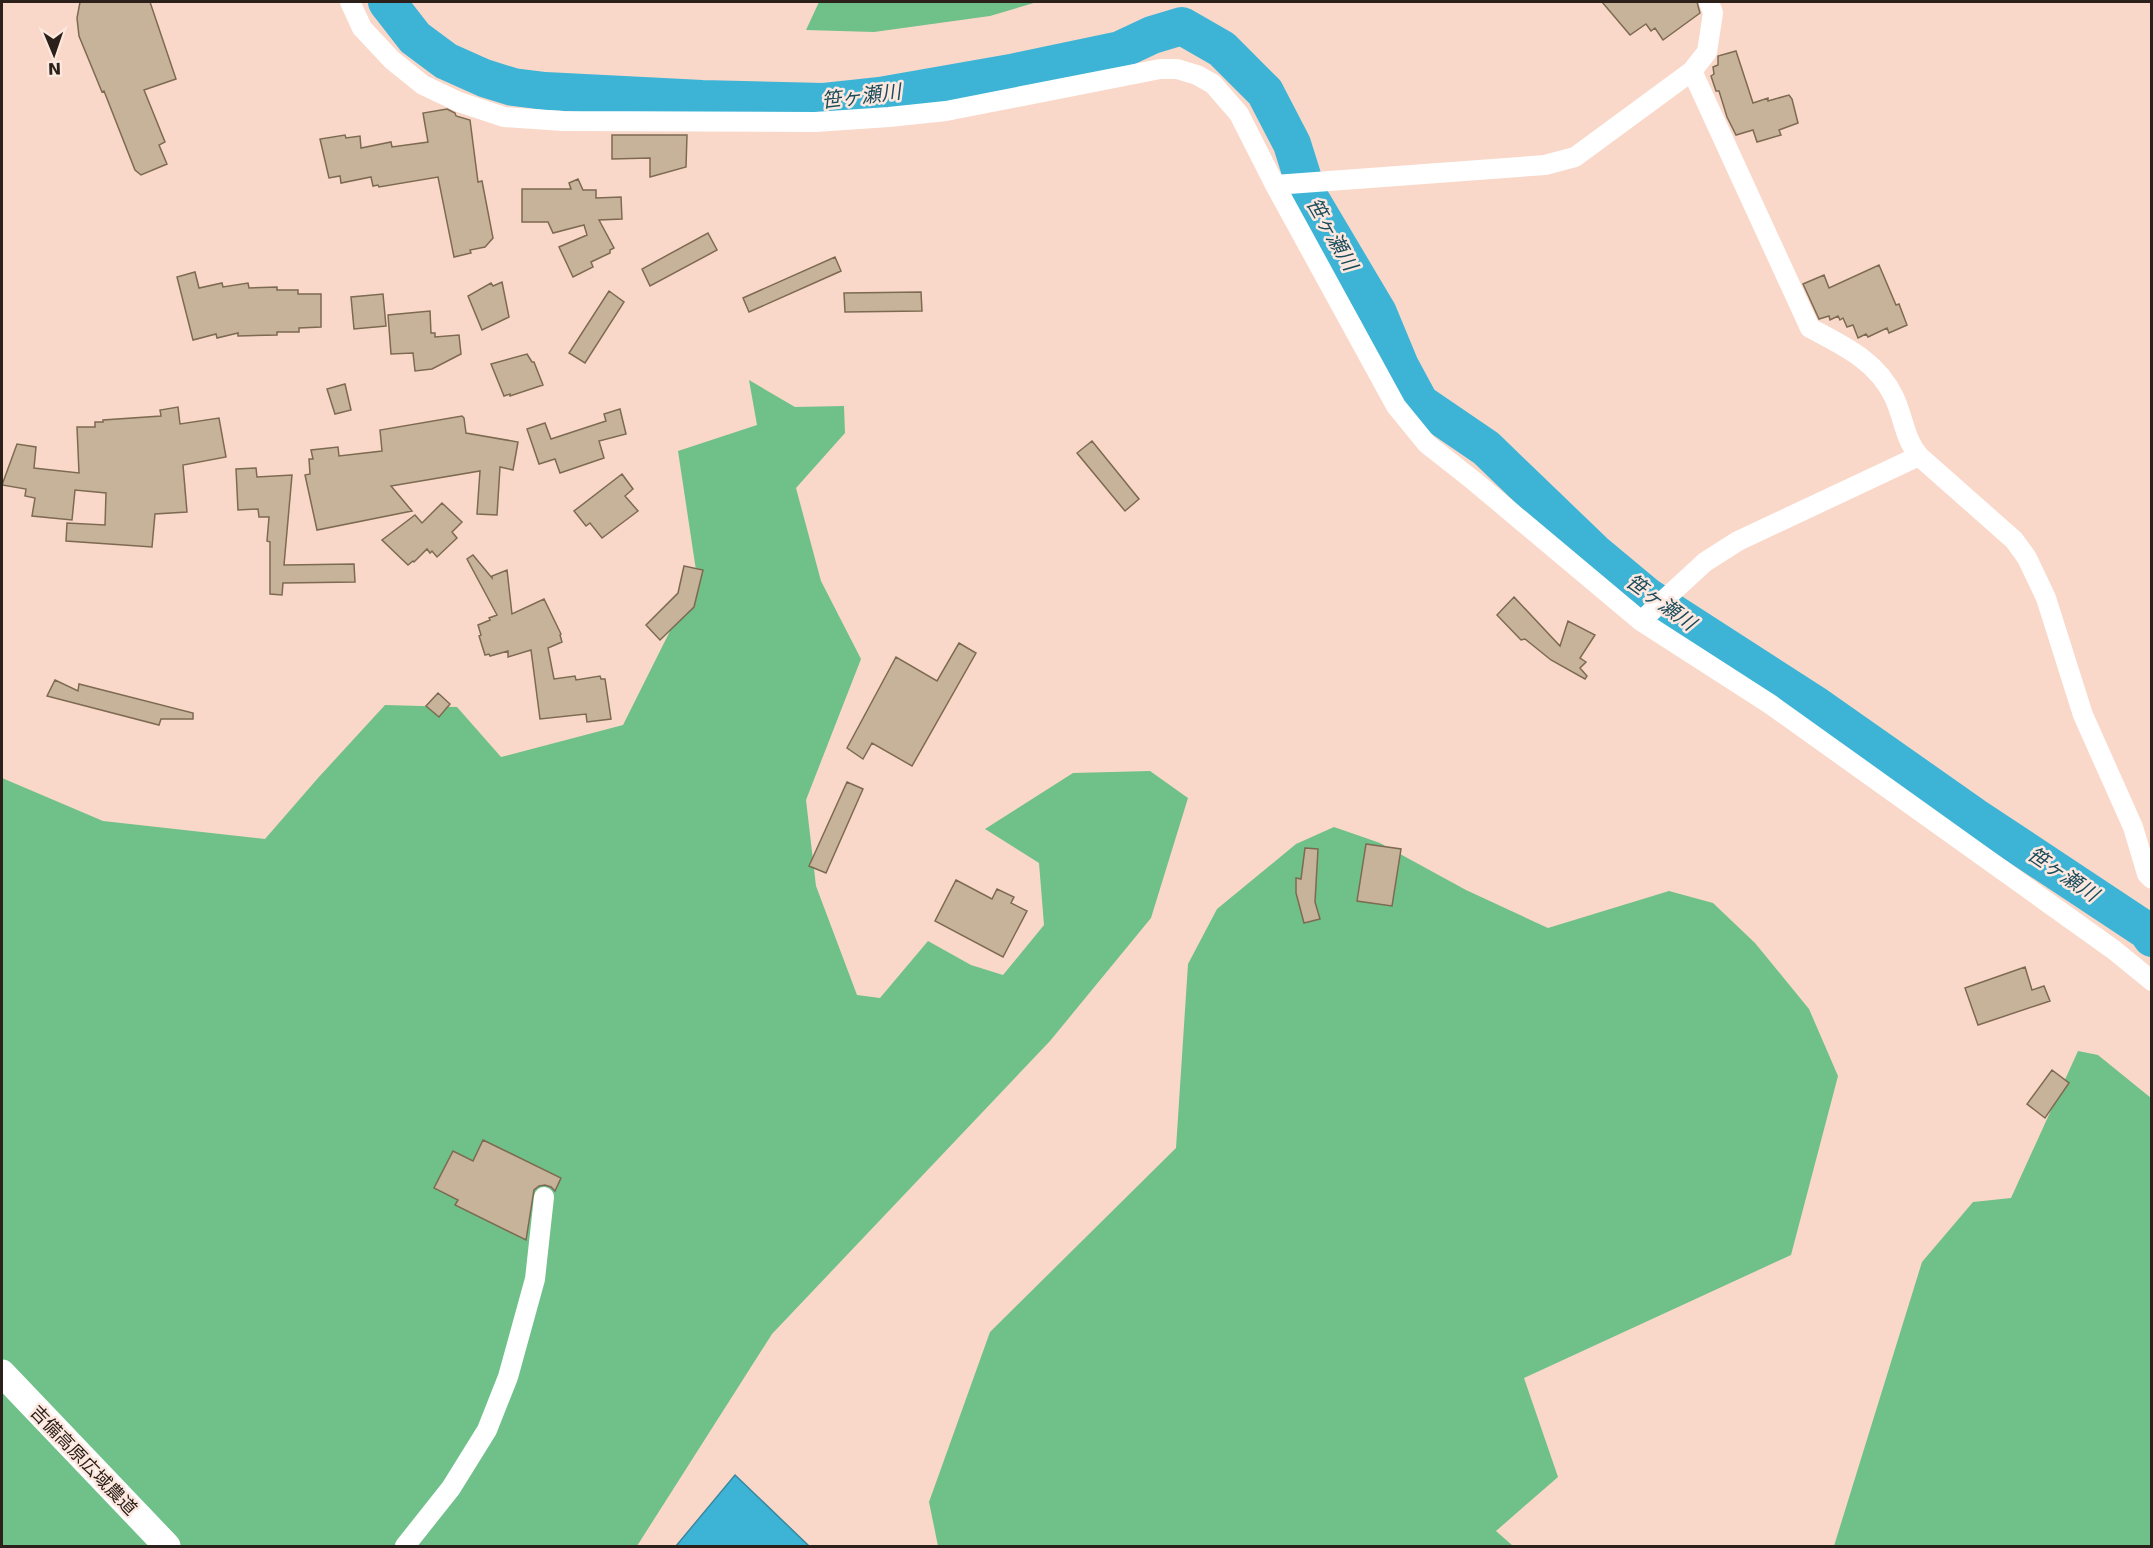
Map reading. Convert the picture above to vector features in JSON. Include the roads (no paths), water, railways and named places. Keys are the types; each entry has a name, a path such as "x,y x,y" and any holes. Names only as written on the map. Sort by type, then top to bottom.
{"street":[{"path":"350,2 362,28 392,60 423,85 459,102 504,117 563,121 815,122 946,111 1160,69 1177,69 1197,75 1213,84 1227,98 1283,184 1395,406 1426,444 1645,616 2114,950 2151,981"},
{"path":"1283,184 1545,165 1575,157 1692,71 1707,52 1713,13 1709,2"},
{"path":"1692,71 1810,328 1851,349 1867,361 1882,378 1894,398 1910,445 1919,456 2014,540 2027,558 2046,598 2083,715 2133,827 2147,874 2151,879"},
{"path":"1645,616 1705,562 1738,541 1919,456"},
{"path":"405,1546 451,1488 487,1430 508,1377 536,1279 544,1197"},
{"name":"吉備高原広域農道","path":"2,1373 167,1546"}],"water":[{"path":"735,1475 809,1546 676,1546"}],"waterway":[{"name":"笹ヶ瀬川","path":"387,2 415,38 446,61 484,78 513,87 545,91 702,99 824,102 880,96 1011,73 1120,50 1152,35 1182,26 1222,49 1265,92 1292,144 1308,195 1378,313 1400,366 1420,403 1486,448 1594,552 1648,597 1817,706 1975,817 2147,931 2152,938"}]}
